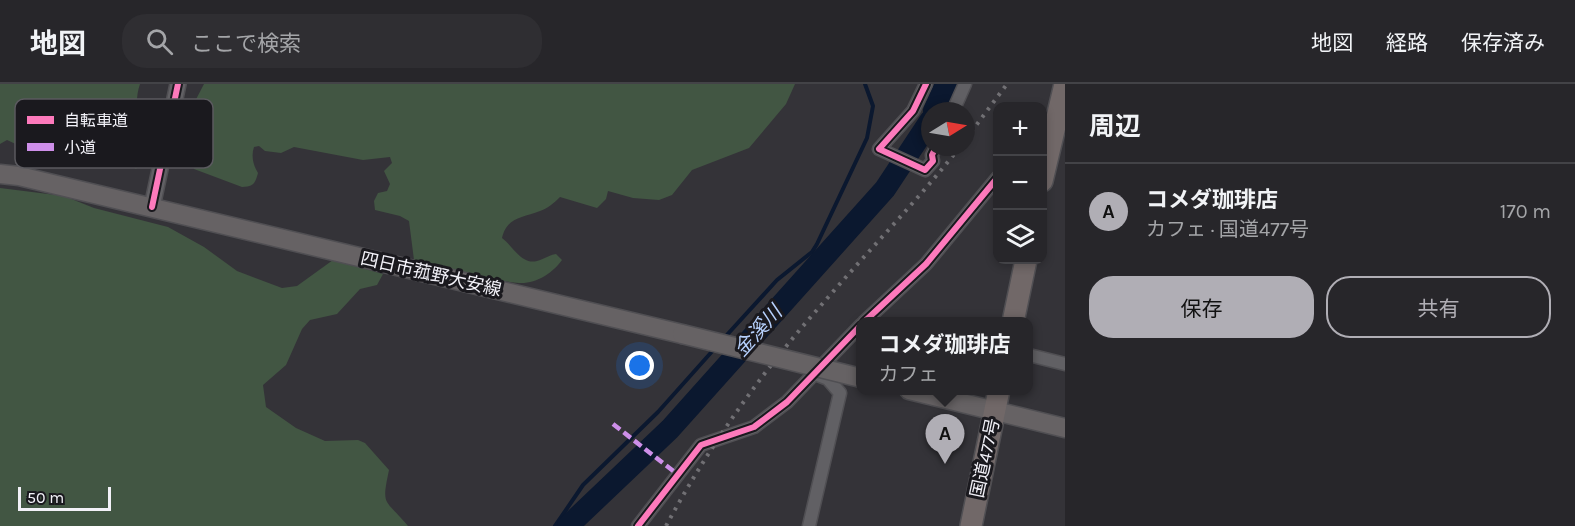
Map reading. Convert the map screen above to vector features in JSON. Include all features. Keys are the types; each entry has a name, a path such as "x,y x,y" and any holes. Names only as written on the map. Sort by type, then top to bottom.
{"highway":[{"path":"1047,161 1065,84"},
{"path":"1014,317 1025,264"},
{"name":"国道477号","path":"971,526 998,395"}],"main road":[{"name":"四日市菰野大安線","path":"0,174 19,176 152,207 856,377"},
{"path":"926,395 1065,428"}],"street":[{"path":"175,99 178,84"},
{"path":"926,84 913,111 879,149 921,168 929,168 933,156"},
{"path":"957,102 965,84"},
{"path":"152,207 160,168"},
{"path":"868,317 926,264 993,183"},
{"path":"638,526 701,445 754,427 788,402 856,330"},
{"path":"1033,356 1065,364"},
{"path":"809,526 840,393 828,379 815,374"}],"green space":[{"path":"0,84 140,84 137,99 15,99 15,144 7,140 0,144"},
{"path":"204,84 795,84 786,104 749,148 692,170 672,195 659,200 633,198 608,191 606,199 597,208 560,197 545,209 511,222 502,238 522,258 537,261 556,254 562,260 544,277 525,283 480,276 414,260 409,221 400,216 375,210 374,201 378,193 387,191 390,184 384,171 392,163 390,157 363,160 294,147 281,153 265,151 259,146 254,147 253,160 258,173 253,184 246,187 194,169 213,168 213,99 196,99"},
{"path":"0,188 64,196 94,208 168,227 204,247 237,271 282,288 297,286 333,260 383,274 377,285 360,289 337,314 310,320 302,329 286,365 263,385 266,407 296,428 325,441 358,440 365,443 389,470 385,497 408,526 0,526"}],"waterway":[{"path":"725,337 777,280 812,252 817,244 867,138 873,106 865,84"},
{"name":"金溪川","path":"938,102 946,84"},
{"name":"金溪川","path":"568,526 670,429 885,189 921,135"},
{"path":"555,526 583,485 658,412 716,347"}],"railway":[{"path":"975,127 1007,84"},
{"path":"666,526 719,438 780,354 953,156"}],"marked path":[{"path":"613,424 677,474"}],"cycle path":[{"path":"175,99 178,84"},
{"path":"926,84 913,111 879,149 925,170 933,161 932,156"},
{"path":"152,207 160,168"},
{"path":"869,317 926,264 993,183"},
{"path":"638,526 701,445 754,427 787,402 856,330"}],"place":[{"name":"コメダ珈琲店","path":"945,464"}]}
